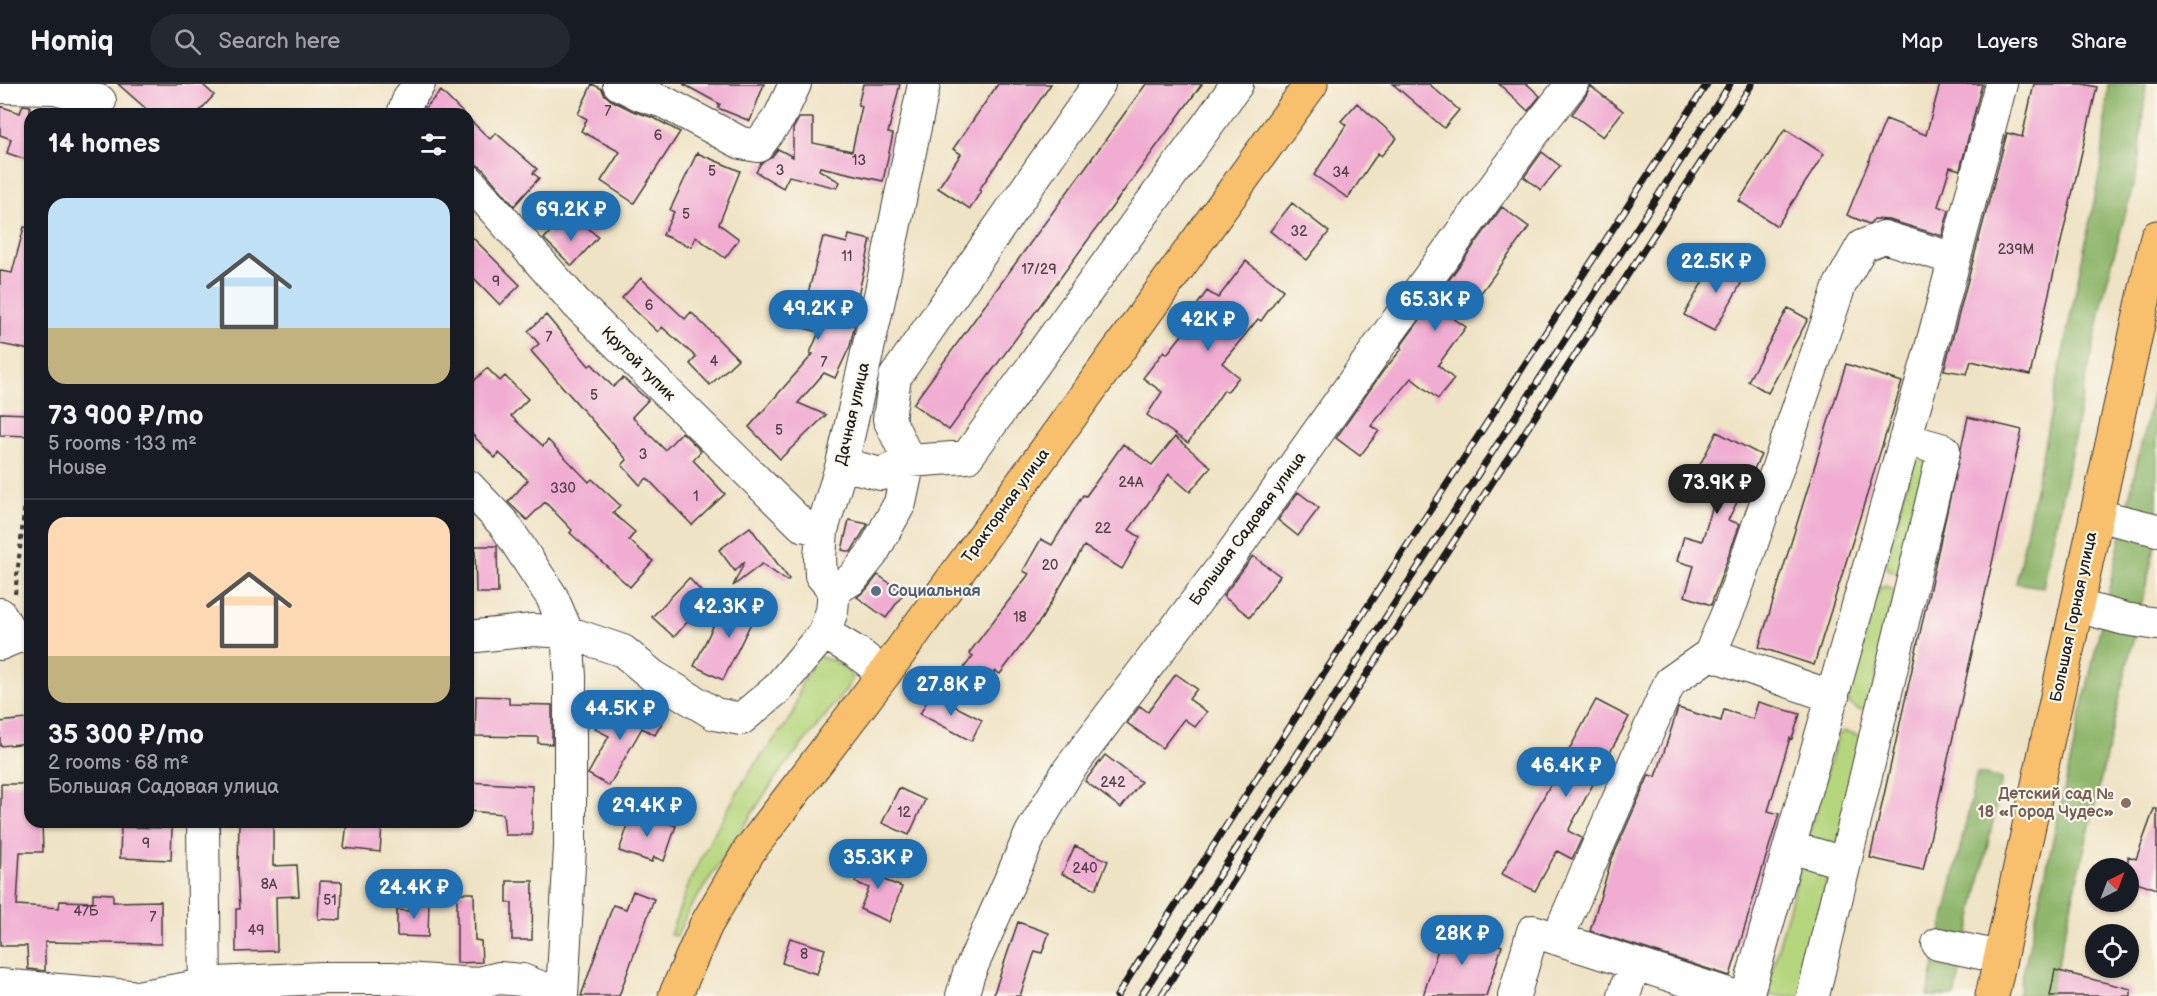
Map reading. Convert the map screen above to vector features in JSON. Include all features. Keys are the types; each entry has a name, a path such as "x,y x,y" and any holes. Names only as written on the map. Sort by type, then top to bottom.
{"main road":[{"name":"Тракторная улица","path":"675,996 706,925 749,851 884,674 1311,84"},
{"name":"Большая Горная улица","path":"1992,996 2157,237"}],"street":[{"path":"406,108 409,98 419,84"},
{"path":"619,84 641,95 664,102 741,143 758,146 780,116 795,84"},
{"name":"Дачная улица","path":"834,590 821,575 822,530 842,464 924,84"},
{"path":"474,636 533,630 567,632 623,651 653,676 715,714 741,719 777,689 824,633 832,611 834,590 852,579 872,554 900,503 909,461 889,419 895,377 1099,84"},
{"path":"842,464 881,474 909,461 967,457 1237,84"},
{"name":"Большая Садовая улица","path":"962,996 969,973 1031,834 1068,771 1229,558 1538,127 1572,84"},
{"path":"1747,996 1905,440 2001,84"},
{"path":"0,87 55,88 104,100"},
{"name":"Крутой тупик","path":"474,187 593,320 802,525 822,530"},
{"path":"1557,939 1670,682 1710,654 1732,602 1840,285 1862,246 1884,237 1954,259"},
{"path":"1813,996 1944,450 1905,440"},
{"path":"474,492 505,525 552,597 567,632 570,676 570,846 562,996"},
{"path":"2096,515 2157,530"},
{"path":"1867,574 1912,585"},
{"path":"2077,606 2131,620 2157,624"},
{"path":"824,633 858,653 884,674"},
{"path":"1710,654 1877,728"},
{"path":"203,828 204,991"},
{"path":"1790,846 1845,863"},
{"path":"1514,996 1533,931 1734,996"},
{"path":"1938,945 2000,957"},
{"path":"1624,996 1634,964"},
{"path":"142,996 204,991 218,983 334,978 392,978 475,984 499,978 522,980 545,989 555,996"},
{"path":"0,985 130,996"}],"path":[{"path":"10,631 24,514"}],"green space":[{"path":"2108,84 2146,84 2138,167 2106,285 2043,587 2016,583 2102,162"},
{"path":"2157,374 2157,538 2050,996 2018,996"},
{"path":"1919,453 1929,456 1900,574 1888,570 1886,563 1913,461"},
{"path":"1886,586 1895,591 1869,708 1859,710 1847,699 1875,596 1880,588"},
{"path":"816,656 837,663 853,678 846,690 776,777 687,913 677,936 670,935 691,878 714,833 750,771 793,715 801,685"},
{"path":"1843,731 1856,734 1863,739 1838,848 1807,841 1838,736"},
{"path":"1977,773 2002,779 1955,996 1927,996"},
{"path":"1830,863 1806,996 1765,996 1801,865"}],"building":[{"path":"118,84 202,84 214,95 202,108 145,108"},
{"path":"592,84 602,89 611,100 680,132 634,203 601,181 620,152 581,131 587,119 578,114"},
{"path":"683,84 764,84 750,121 718,108 720,104"},
{"path":"863,84 900,84 888,133 893,134 883,181 820,167 819,170 840,182 837,188 789,176 783,188 756,172 761,163 772,157 778,149 793,157 793,129 799,118 813,118 813,143 852,151 862,106 858,105"},
{"path":"998,84 1051,84 979,190 981,191 970,209 938,188 961,154 953,149"},
{"path":"1146,84 1202,84 949,430 913,404"},
{"path":"1393,84 1429,84 1459,110 1444,128"},
{"path":"1499,84 1527,84 1540,96 1528,111"},
{"path":"1940,84 1982,84 1960,170 1950,167 1938,206 1949,210 1942,236 1889,220 1874,219 1869,224 1847,215 1886,119 1926,135"},
{"path":"2034,84 2083,84 2097,87 2030,375 1971,361 1967,374 1944,370 2007,133 2022,137"},
{"path":"1590,86 1623,111 1603,137 1572,114"},
{"path":"441,91 458,108 425,108"},
{"path":"1357,103 1397,138 1381,156 1378,153 1348,198 1314,175 1346,125 1341,121"},
{"path":"23,105 30,106 30,108 24,108 24,159 7,153 11,139 0,135 0,106 20,113"},
{"path":"474,124 490,139 496,133 537,169 533,173 539,178 514,206 482,168 474,163"},
{"path":"1785,129 1824,154 1777,226 1739,201"},
{"path":"1542,152 1560,166 1541,190 1524,177"},
{"path":"697,153 740,171 719,224 739,239 725,258 696,237 691,247 663,235 674,212 670,210"},
{"path":"1292,203 1329,232 1307,260 1270,231"},
{"path":"1502,207 1529,227 1481,293 1472,286 1450,316 1466,327 1438,365 1454,379 1438,399 1411,378 1371,426 1379,431 1360,456 1336,438"},
{"path":"559,222 572,233 581,222 598,237 572,266 544,239"},
{"path":"24,227 24,349 0,344 0,271 12,273"},
{"path":"849,235 871,240 856,304 859,305 850,346 835,378 824,373 798,403 826,415 780,459 749,427 813,354 810,353 819,332 799,327 823,237 847,243"},
{"path":"474,239 520,285 500,305 474,278"},
{"path":"1717,256 1747,273 1714,331 1684,315"},
{"path":"1246,261 1283,290 1261,321 1258,319 1222,363 1239,377 1227,392 1224,390 1188,443 1147,415 1162,392 1143,378 1164,351 1167,354 1197,316 1192,312 1207,291 1218,298"},
{"path":"641,278 685,319 691,312 738,359 710,385 690,364 696,357 662,327 658,332 622,298"},
{"path":"1788,308 1808,319 1768,393 1748,381"},
{"path":"546,315 589,366 592,364 613,387 623,378 648,400 632,417 665,450 682,432 701,451 693,460 725,494 692,525 647,478 640,485 622,465 627,460 531,351 539,344 528,331"},
{"path":"1846,364 1902,382 1814,665 1759,647"},
{"path":"487,368 500,381 505,376 528,399 511,416 543,446 548,440 589,482 592,479 620,505 613,513 635,532 629,540 653,561 630,587 570,533 572,530 545,502 527,520 508,502 528,480 499,453 495,458 474,436 474,381"},
{"path":"0,413 24,414 24,436 0,435"},
{"path":"1968,417 2022,430 1923,870 1870,858"},
{"path":"1717,432 1761,455 1728,520 1740,524 1711,605 1685,596 1694,566 1677,561 1684,536 1702,541 1717,493 1692,480"},
{"path":"1175,437 1211,467 1190,492 1169,474 1129,530 1140,537 1122,569 1084,546 1042,618 1000,674 995,671 980,690 960,673 973,656 969,653 1029,574 1023,571 1041,539 1052,545 1083,495 1086,496 1123,444 1152,465"},
{"path":"1298,492 1319,508 1298,536 1278,520"},
{"path":"849,520 868,524 851,552 842,550"},
{"path":"750,527 789,579 787,581 762,564 733,586 745,561 735,571 719,550"},
{"path":"475,546 497,546 498,593 476,593"},
{"path":"1253,556 1280,576 1250,617 1223,596"},
{"path":"878,575 904,593 886,618 857,597"},
{"path":"689,578 708,599 674,637 652,617"},
{"path":"757,595 774,609 762,623 754,617 723,680 694,666 720,612 732,626"},
{"path":"1176,674 1197,689 1189,699 1207,712 1195,727 1184,719 1162,748 1127,723 1140,706 1148,712"},
{"path":"931,694 982,720 971,741 920,714"},
{"path":"476,696 509,697 509,704 552,705 552,744 538,743 538,737 475,736"},
{"path":"1596,700 1629,717 1568,831 1582,838 1572,859 1557,851 1535,891 1502,874"},
{"path":"1758,702 1800,714 1792,739 1790,738 1768,811 1779,814 1730,976 1590,931 1611,861 1649,775 1656,777 1678,708 1721,721 1724,710 1753,719"},
{"path":"609,705 641,723 649,709 665,718 655,735 642,728 609,786 588,774 609,736 595,729"},
{"path":"24,719 24,744 0,746 0,722"},
{"path":"1105,755 1141,782 1121,808 1085,781"},
{"path":"474,782 532,786 532,835 505,835 503,814 474,812"},
{"path":"1,784 24,784 24,828 42,828 43,852 20,852 17,905 59,908 60,901 93,902 93,893 113,894 113,902 161,901 161,944 45,942 45,971 28,969 27,946 0,946"},
{"path":"899,788 925,800 909,835 882,823"},
{"path":"2154,809 2157,809 2157,889 2139,883 2139,858 2136,858"},
{"path":"633,811 676,826 664,861 654,857 652,862 619,851"},
{"path":"121,828 172,828 171,860 120,858"},
{"path":"239,828 273,828 273,866 297,865 299,896 276,897 277,951 236,952 236,909 240,909"},
{"path":"346,828 382,828 380,852 344,848"},
{"path":"1075,846 1108,861 1096,889 1062,874"},
{"path":"867,856 885,864 879,878 902,887 889,922 860,909 869,888 855,882"},
{"path":"320,881 342,882 341,920 318,919"},
{"path":"507,881 533,881 532,940 512,940 512,903 507,903"},
{"path":"633,891 654,899 619,996 581,996 613,905 626,909"},
{"path":"457,893 474,893 475,940 481,941 482,962 457,963"},
{"path":"409,899 429,900 428,937 397,936 397,910 409,911"},
{"path":"1018,922 1049,933 1042,953 1035,951 1020,996 993,996"},
{"path":"1445,927 1502,946 1486,996 1423,996"},
{"path":"790,938 825,949 817,974 782,963"},
{"path":"2055,970 2131,989 2131,996 2050,996"}],"railway":[{"path":"1117,996 1707,84"},
{"path":"1141,996 1730,84"},
{"path":"1161,996 1268,826 1752,84"}],"place":[{"name":"Социальная","path":"876,591"},
{"name":"Детский сад № 18 «Город Чудес»","path":"2126,803"}]}
